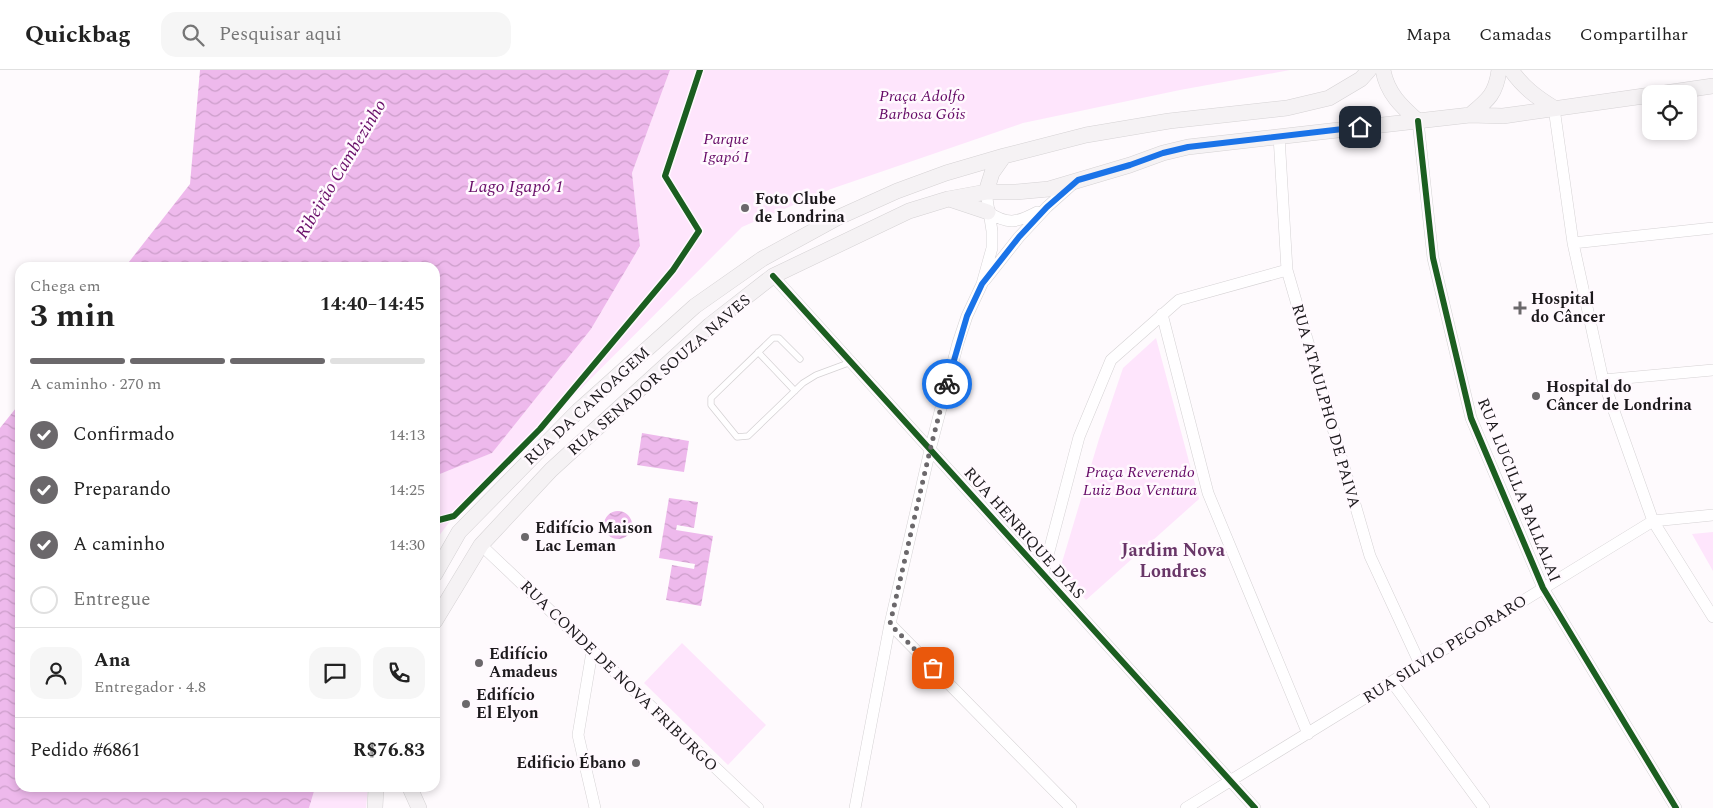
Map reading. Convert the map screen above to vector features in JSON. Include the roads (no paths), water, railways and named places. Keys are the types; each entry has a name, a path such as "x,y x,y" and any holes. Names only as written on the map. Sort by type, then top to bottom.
{"main road":[{"name":"RUA DA CANOAGEM","path":"440,565 459,532 578,410 695,306 762,259 837,218 897,191 1004,156 1086,134 1169,121 1293,107 1329,98 1361,79 1369,70"},
{"path":"1383,70 1385,81 1397,102 1418,121"},
{"path":"1470,115 1489,99 1497,84 1499,70"},
{"path":"1511,70 1522,85 1534,96 1554,108"},
{"path":"1697,88 1713,86"},
{"name":"RUA SENADOR SOUZA NAVES","path":"440,613 480,545 551,470 710,325 773,276 909,211 948,199 986,192 1049,189 1188,147 1470,115 1502,116 1642,96"},
{"path":"986,192 992,172 1004,156"},
{"path":"948,199 988,212"},
{"path":"375,808 376,792"},
{"path":"412,792 419,808"}],"street":[{"path":"1554,108 1573,243 1604,380 1653,521 1713,617"},
{"name":"RUA LUCILLA BALLALAI","path":"1418,121 1432,258 1471,418 1543,588 1676,808"},
{"name":"RUA ATAULPHO DE PAIVA","path":"1279,136 1287,270 1370,556 1420,664"},
{"path":"982,284 1019,237 1047,207 1078,180"},
{"path":"856,807 890,624 930,450 958,343 967,316 982,284 992,248 992,231 986,192"},
{"path":"988,212 1009,222 1022,220 1047,207"},
{"path":"1573,243 1713,228"},
{"path":"1043,574 1079,437 1111,360 1179,300 1287,270"},
{"name":"RUA HENRIQUE DIAS","path":"773,276 1255,808"},
{"path":"1162,314 1208,492 1308,734"},
{"path":"1604,380 1713,370"},
{"name":"RUA SILVIO PEGORARO","path":"1186,808 1653,521 1713,515"},
{"name":"RUA CONDE DE NOVA FRIBURGO","path":"480,545 758,808"},
{"path":"890,624 1072,808"},
{"path":"592,652 578,735 595,808"},
{"path":"1392,682 1484,808"}],"lane":[{"path":"800,360 780,338 773,338 711,398 711,405 737,437 748,436 804,383 816,375 851,362"},
{"path":"758,352 795,391"}],"water":[{"name":"Lago Igapó 1","path":"200,70 670,70 632,173 640,246 591,329 492,453 440,474 440,262 129,262 190,184"},
{"path":"15,409 15,792 314,792 309,808 0,808 0,428"},
{"path":"642,433 689,441 684,472 637,465"},
{"path":"669,498 698,502 694,528 677,525 676,530 713,536 701,606 666,600 672,565 694,569 695,564 659,558"},
{"path":"618,511 628,515 632,525 628,535 618,539 608,535 604,525 608,515"}],"place":[{"name":"Foto Clube de Londrina","path":"745,208"},
{"name":"Hospital do Câncer","path":"1520,308"},
{"name":"Hospital do Câncer de Londrina","path":"1536,396"},
{"name":"Edifício Maison Lac Leman","path":"525,537"},
{"name":"Edifício Amadeus","path":"479,663"},
{"name":"Edifício El Elyon","path":"466,704"},
{"name":"Edificio Ébano","path":"636,763"}],"district":[{"name":"Jardim Nova Londres","path":"1173,560"}],"park label":[{"name":"Praça Adolfo Barbosa Góis","path":"922,105"},
{"name":"Parque Igapó I","path":"726,148"},
{"name":"Praça Reverendo Luiz Boa Ventura","path":"1140,481"}],"water label":[{"name":"Ribeirão Cambezinho","path":"341,169"}]}
